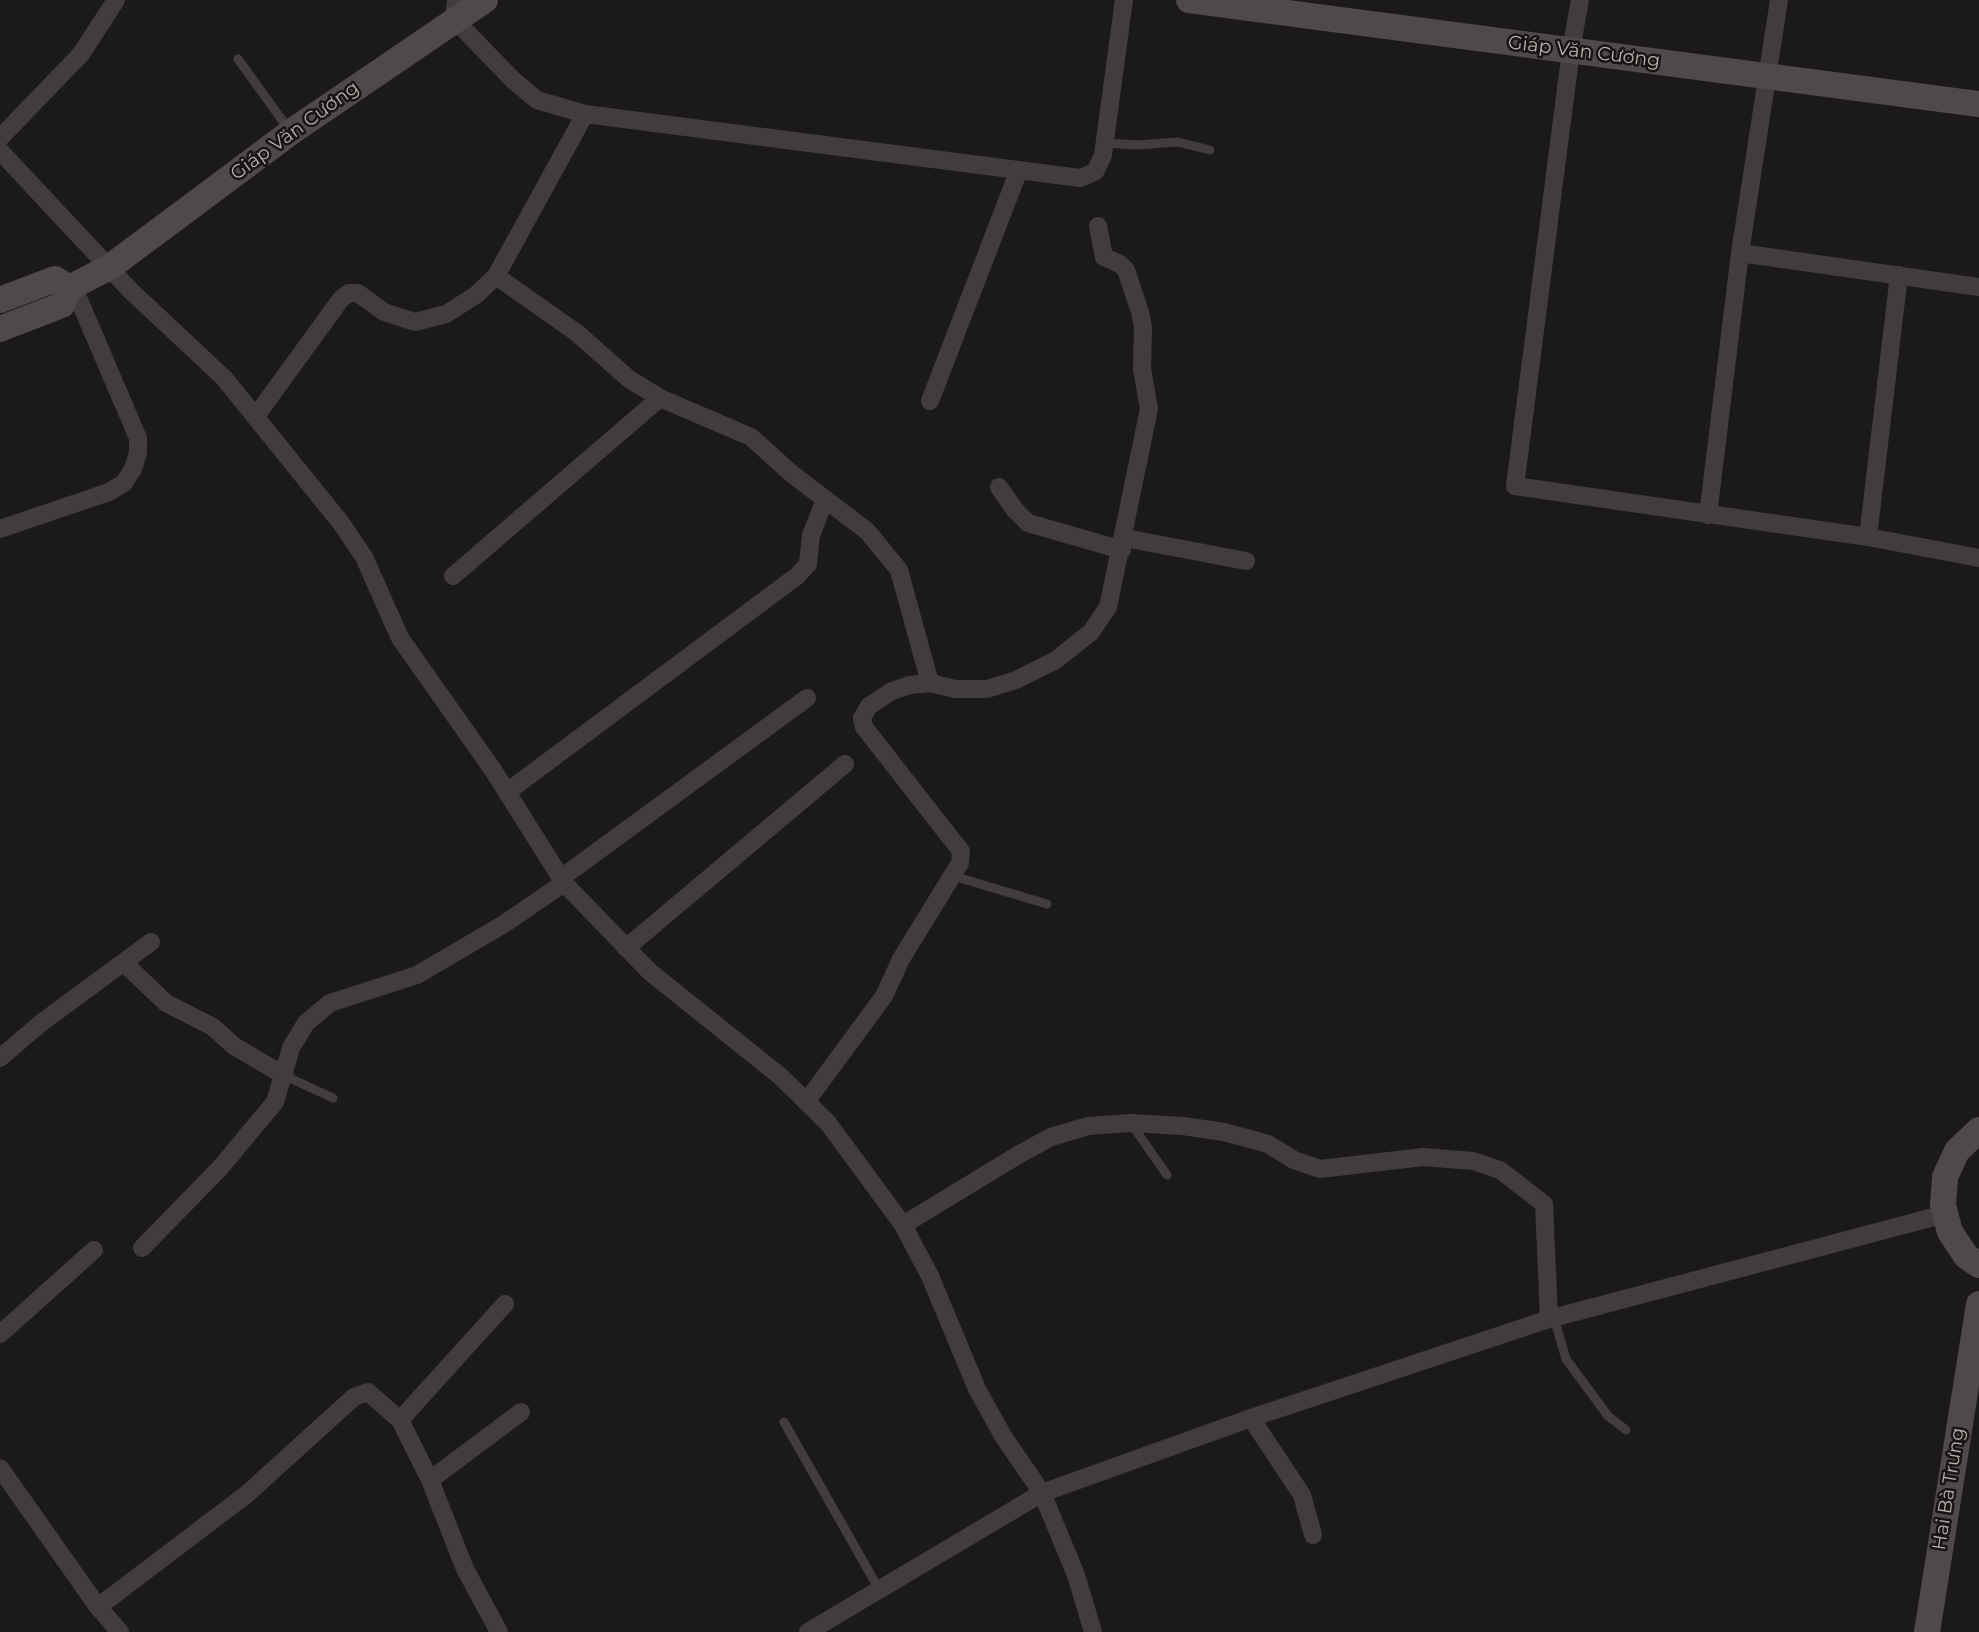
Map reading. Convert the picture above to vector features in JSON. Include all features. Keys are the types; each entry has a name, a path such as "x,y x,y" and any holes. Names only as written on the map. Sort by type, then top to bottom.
{"street":[{"path":"0,138 80,54 116,0"},
{"name":"Giáp Văn Cương","path":"71,287 110,267 455,9 485,0"},
{"path":"455,9 537,100 585,114 1080,178 1095,172 1104,143 1124,0"},
{"name":"Giáp Văn Cương","path":"1189,0 1979,104"},
{"path":"1580,0 1571,50 1515,486 1868,537 1979,558"},
{"path":"1708,515 1740,253 1779,0"},
{"path":"256,416 341,299 349,293 358,293 384,312 415,322 446,314 476,295 496,276 585,114"},
{"path":"0,151 131,291 224,378 341,523 364,557 400,638 507,792 562,880 650,972 780,1076 828,1123 903,1225 930,1276 977,1389 1003,1436 1042,1493 1076,1575 1093,1632"},
{"path":"930,401 1019,170"},
{"path":"806,1101 884,996 901,959 960,863 961,852 864,727 862,718 869,706 892,691 930,683 955,689 987,689 1016,680 1056,660 1091,632 1108,607 1149,408 1142,369 1143,327 1126,270 1120,264 1104,257 1098,226"},
{"path":"1740,253 1979,286"},
{"path":"1868,537 1899,275"},
{"path":"496,276 577,333 618,371 660,398 751,437 825,500 867,531 899,570 930,683"},
{"path":"0,300 55,279 71,287 138,438 138,453 133,469 124,483 109,492 0,529"},
{"path":"0,329 62,305 71,287"},
{"path":"453,576 660,398"},
{"path":"999,487 1014,510 1028,523 1123,544 1246,561"},
{"path":"507,792 797,576 808,564 811,535 825,500"},
{"path":"142,1248 249,1136 275,1102 285,1076 291,1048 306,1023 330,1003 417,975 504,924 807,698"},
{"path":"626,948 845,764"},
{"path":"0,1058 41,1023 151,942"},
{"path":"124,963 166,1003 213,1027 234,1046 285,1076"},
{"path":"903,1225 1051,1138 1088,1126 1131,1123 1224,1132 1268,1144 1294,1160 1320,1169 1423,1157 1473,1161 1500,1170 1544,1204 1551,1319"},
{"path":"1979,1130 1957,1151 1945,1177 1943,1205 1950,1232 1966,1256 1979,1265"},
{"path":"808,1632 1042,1493 1251,1418 1551,1319 1945,1214"},
{"path":"3,1327 94,1250"},
{"path":"400,1420 505,1304"},
{"name":"Hai Bà Trưng","path":"1927,1632 1979,1304"},
{"path":"98,1607 247,1494 355,1397 368,1392 400,1420 430,1480 465,1569 499,1632"},
{"path":"430,1480 521,1412"},
{"path":"1251,1418 1302,1495 1313,1535"},
{"path":"0,1468 98,1607 120,1632"}],"lane":[{"path":"238,59 291,132"},
{"path":"1104,143 1137,145 1177,142 1210,150"},
{"path":"953,876 1047,904"},
{"path":"285,1076 332,1098"},
{"path":"1131,1123 1167,1175"},
{"path":"1551,1319 1566,1359 1608,1416 1626,1430"},
{"path":"784,1422 880,1591"}]}
